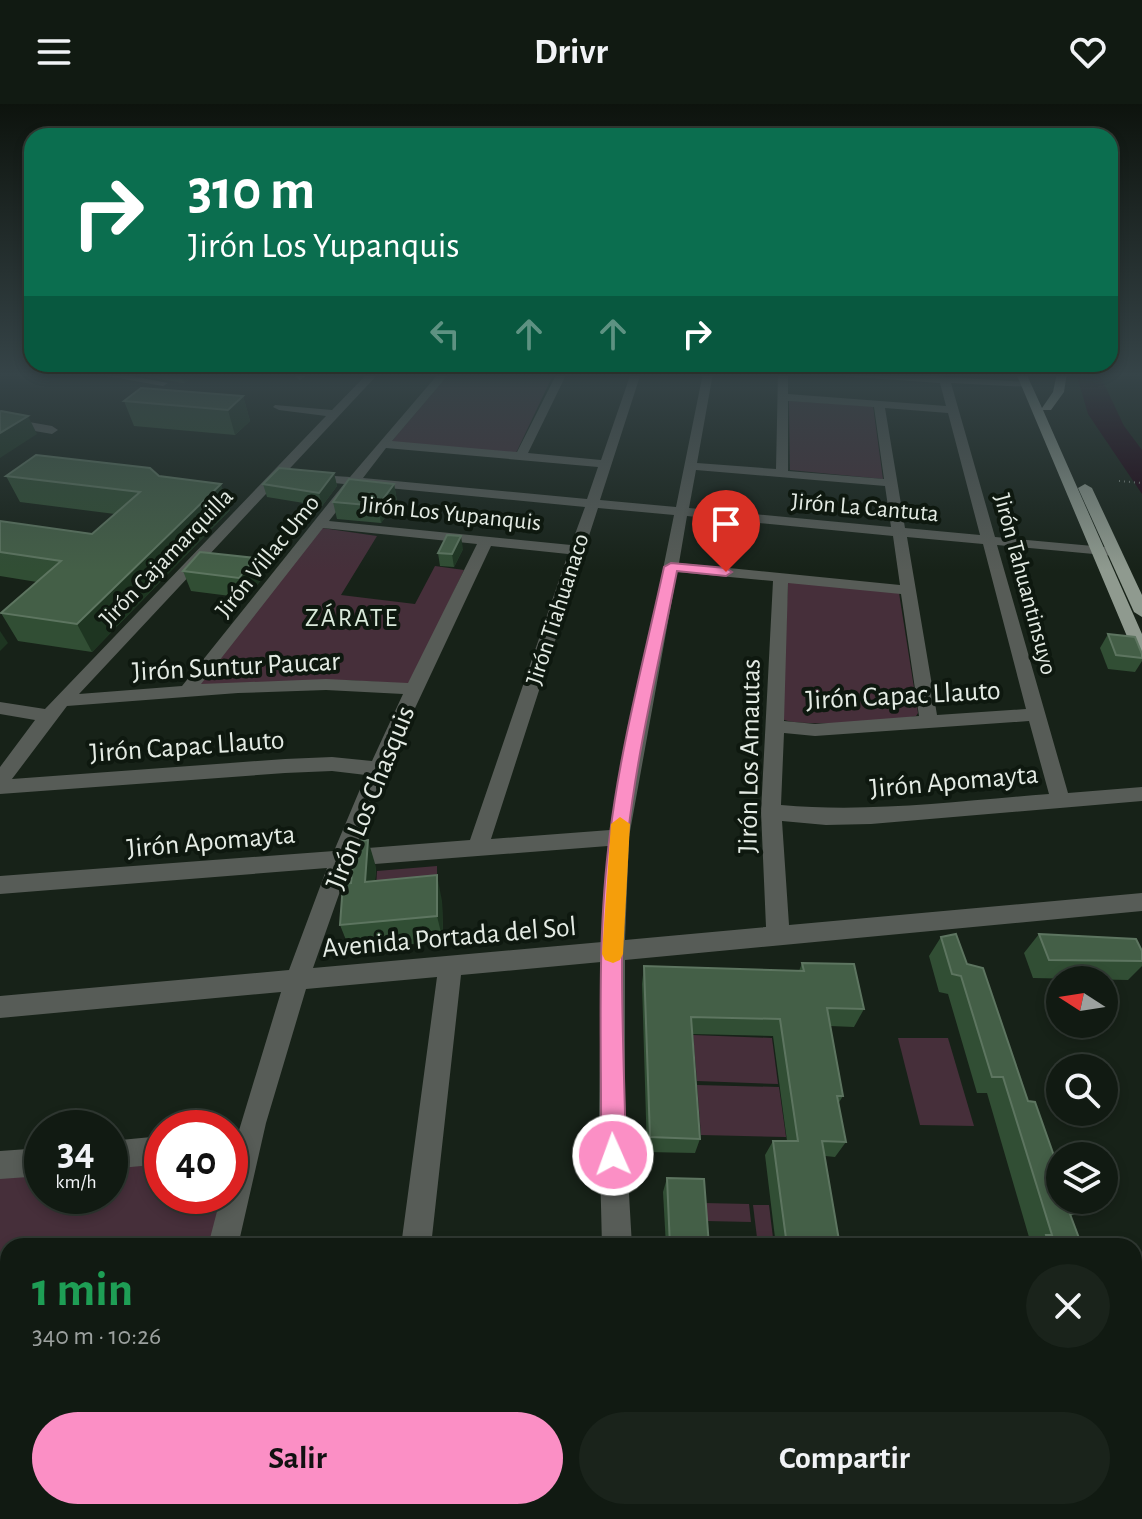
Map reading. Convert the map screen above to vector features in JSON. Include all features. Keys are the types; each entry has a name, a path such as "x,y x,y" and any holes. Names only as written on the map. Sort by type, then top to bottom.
{"main road":[{"path":"1051,439 1142,653"},
{"path":"1062,439 1142,612"}],"street":[{"name":"Jirón Cajamarquilla","path":"0,784 21,750 56,708 241,504 277,474 310,439"},
{"name":"Jirón Villac Umo","path":"185,693 387,439"},
{"path":"521,456 529,439"},
{"name":"Jirón Tiahuanaco","path":"478,846 614,439"},
{"path":"617,1238 612,1125 613,952 619,837 625,791 695,439"},
{"path":"782,439 782,474"},
{"path":"884,439 929,723"},
{"name":"Jirón Tahuantinsuyo","path":"961,439 1060,800"},
{"path":"383,444 605,464"},
{"path":"689,466 891,483"},
{"name":"Jirón La Cantuta","path":"277,474 1115,552"},
{"name":"Jirón Los Yupanquis","path":"320,524 576,550"},
{"name":"Jirón Los Chasquis","path":"248,1116 378,769 486,541"},
{"path":"671,567 908,590"},
{"name":"Jirón Los Amautas","path":"778,937 771,812 781,577"},
{"name":"Jirón Suntur Paucar","path":"0,708 56,708 185,693 360,684 414,689"},
{"name":"Jirón Capac Llauto","path":"773,726 815,730 1036,714"},
{"path":"0,749 21,750"},
{"name":"Jirón Capac Llauto","path":"0,784 332,764 378,769"},
{"name":"Jirón Apomayta","path":"771,812 826,817 871,816 1142,794"},
{"name":"Jirón Apomayta","path":"0,885 619,837"},
{"name":"Avenida Portada del Sol","path":"0,1007 1142,902"},
{"path":"417,1238 450,966"},
{"path":"0,1165 24,1163"},
{"name":"Jirón Los Chasquis","path":"224,1238 228,1214"}],"path":[{"path":"1119,481 1142,483"}],"shaded area":[{"path":"394,439 523,439 516,453 391,442"},
{"path":"790,439 878,439 883,479 790,470"},
{"path":"1105,439 1134,439 1142,450 1142,494"},
{"path":"322,528 377,536 341,595 415,604 435,566 464,570 410,684 345,680 195,688"},
{"path":"788,581 899,593 916,716 826,723 782,719"},
{"path":"437,866 437,901 375,906 377,871"},
{"path":"693,1035 772,1038 778,1084 697,1081"},
{"path":"898,1038 948,1038 974,1126 920,1125"},
{"path":"697,1085 779,1087 786,1137 701,1135"},
{"path":"144,1162 144,1214 222,1214 217,1238 0,1238 0,1174 24,1172 24,1214 128,1214 128,1163"},
{"path":"704,1203 749,1204 751,1222 706,1221"},
{"path":"753,1205 769,1205 773,1238 757,1238"}],"building":[{"path":"36,455 150,468 159,476 221,484 77,624 1,613 61,561 0,552 0,521 92,534 140,492 6,476"},
{"path":"279,468 334,473 319,493 263,484"},
{"path":"349,479 394,484 378,506 333,502"},
{"path":"447,535 461,536 452,554 438,553"},
{"path":"200,552 255,558 239,578 183,571"},
{"path":"1108,634 1135,637 1142,658 1116,655"},
{"path":"368,840 365,882 437,875 437,916 340,925 343,884 351,883 355,841"},
{"path":"956,934 967,964 983,968 1028,1101 1035,1102 1049,1142 1046,1142 1046,1214 1070,1214 1079,1238 1047,1238 1046,1235 1052,1235 1003,1077 992,1077 961,976 952,974 941,937"},
{"path":"1039,934 1136,939 1142,951 1142,961 1049,960"},
{"path":"802,963 854,964 864,1009 827,1008 843,1096 837,1096 846,1142 822,1141 839,1238 786,1238 773,1141 798,1141 780,1019 691,1017 700,1139 650,1137 644,966 804,971"},
{"path":"667,1178 704,1179 708,1238 670,1238"}],"slow traffic":[{"path":"613,954 620,824"}],"district":[{"name":"ZÁRATE","path":"352,617"}],"route":[{"path":"613,1155 613,952 619,837 625,791 671,567 726,572"}]}
